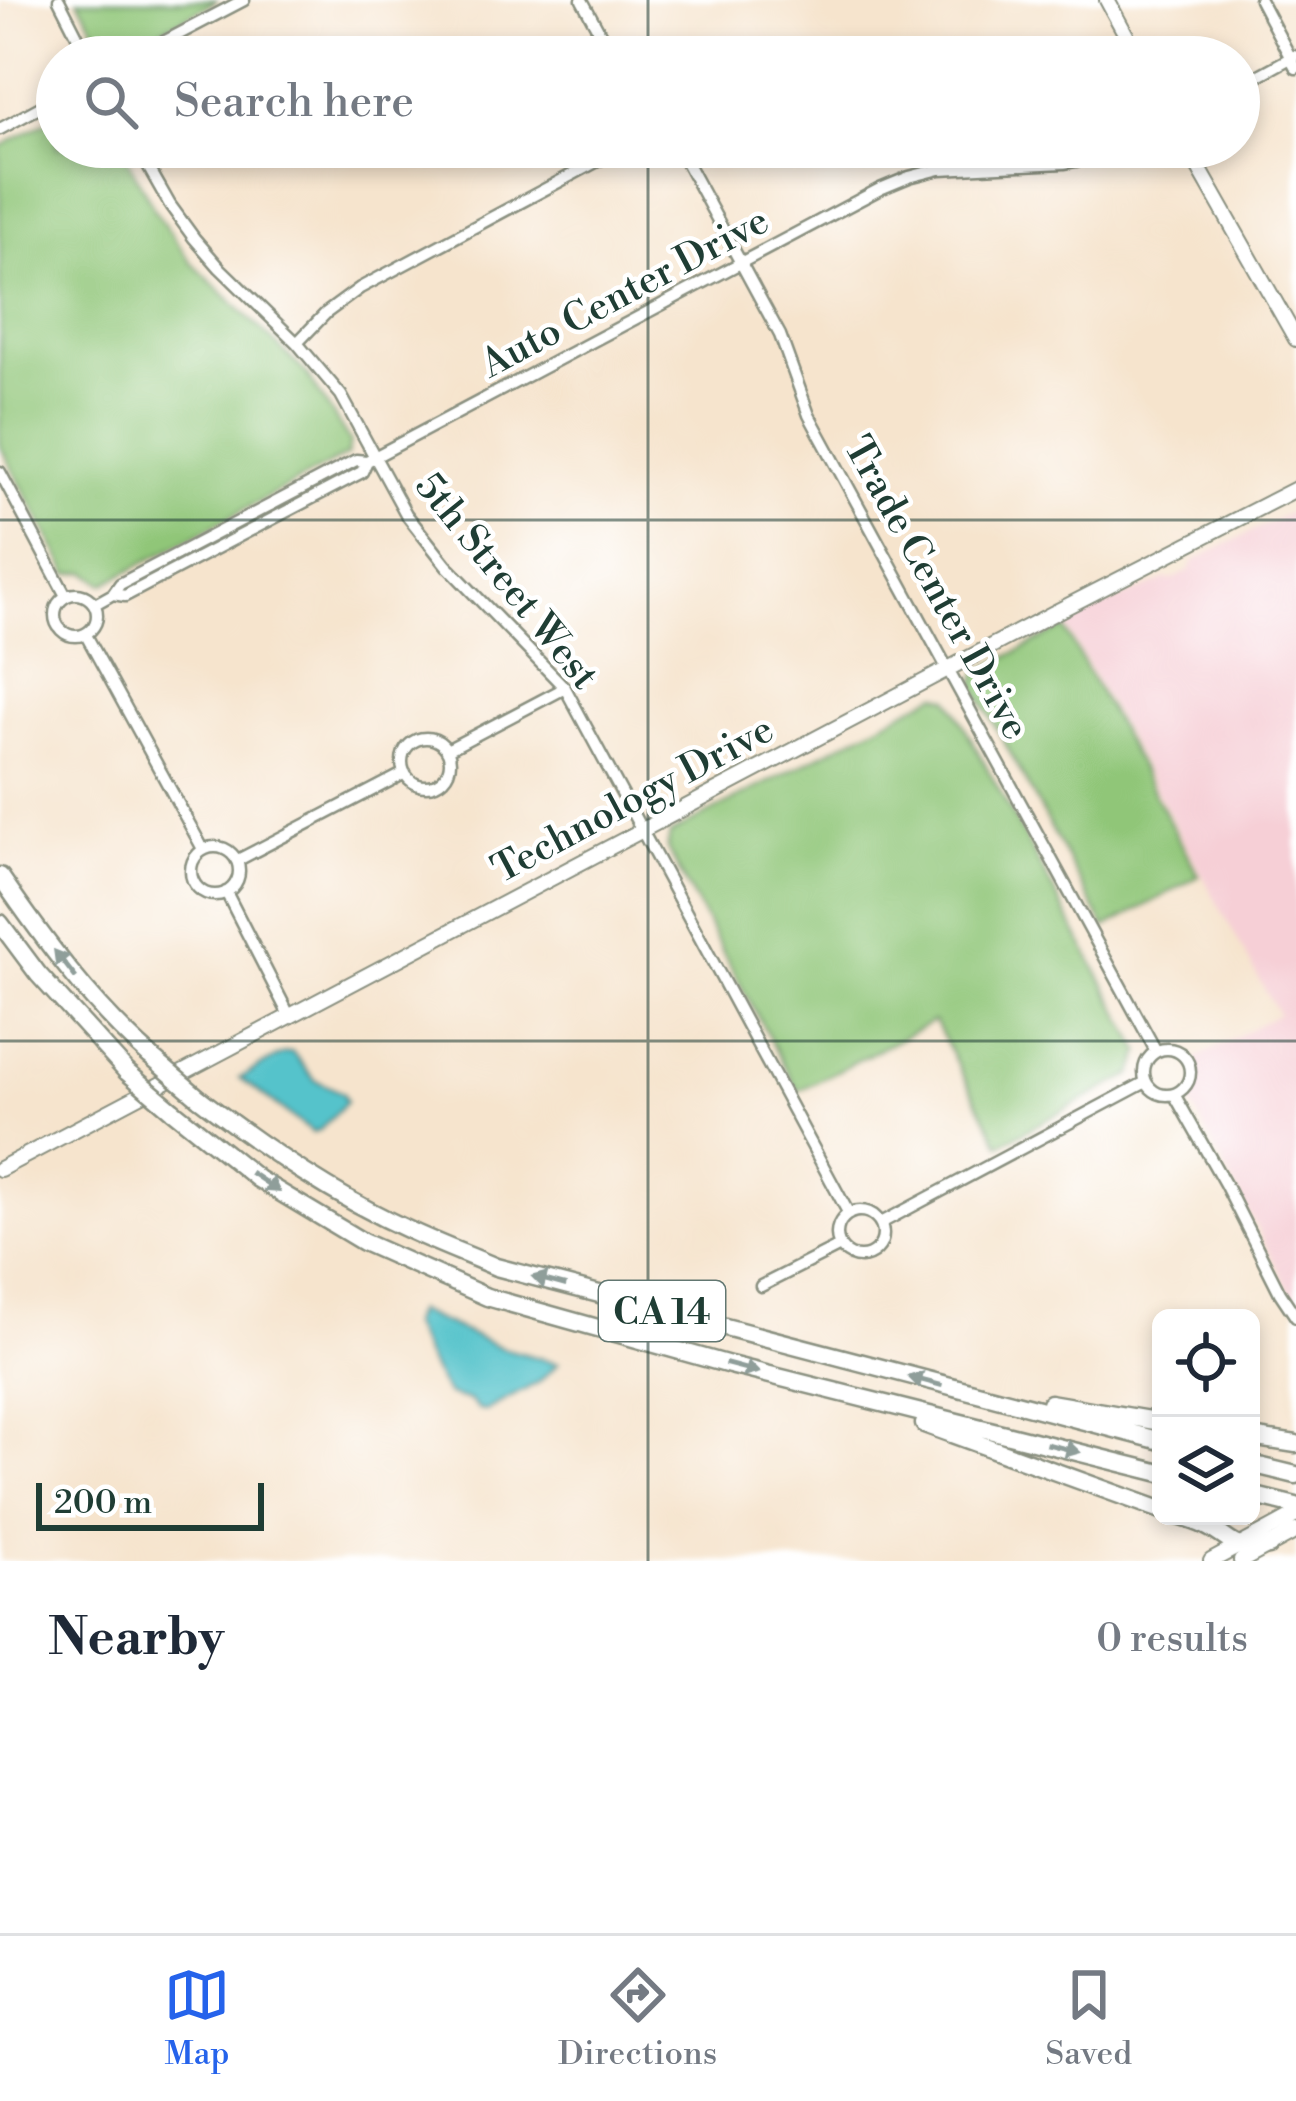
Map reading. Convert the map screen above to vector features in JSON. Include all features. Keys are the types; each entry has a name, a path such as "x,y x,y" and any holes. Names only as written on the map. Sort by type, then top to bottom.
{"highway":[{"name":"CA 14","path":"0,876 77,980 150,1056 253,1140 408,1230 496,1267 1152,1439"},
{"name":"CA 14","path":"0,923 38,974 127,1072 258,1179 363,1243 487,1297 1152,1471"},
{"path":"966,1392 1152,1421"},
{"path":"868,1400 1152,1507"},
{"path":"1260,1438 1296,1444"},
{"path":"1260,1466 1296,1475"},
{"path":"1260,1497 1296,1511"},
{"path":"1204,1525 1240,1554 1269,1546"}],"main road":[{"path":"1107,0 1127,36"},
{"path":"1199,168 1296,338"},
{"name":"Technology Drive","path":"0,1168 1296,490"},
{"path":"1211,1561 1240,1554 1296,1511"},
{"path":"1269,1546 1296,1532"}],"street":[{"path":"58,0 77,36"},
{"path":"175,36 244,0"},
{"path":"582,0 602,36"},
{"path":"1260,0 1294,60 1260,76"},
{"path":"0,129 36,109"},
{"name":"5th Street West","path":"149,168 194,238 297,343 340,395 371,459 447,566 565,688 849,1214"},
{"path":"297,343 360,288 585,168"},
{"name":"Trade Center Drive","path":"690,168 780,335 809,415 1156,1052"},
{"name":"Auto Center Drive","path":"95,604 135,575 356,460 371,459 880,189 951,168"},
{"path":"0,472 66,596"},
{"path":"85,595 95,604 96,623 86,635 69,636 59,628 55,610 66,596 85,595"},
{"path":"86,635 203,849"},
{"path":"447,750 565,688"},
{"path":"426,737 447,750 449,769 437,783 419,784 405,773 405,747 415,740 426,737"},
{"path":"238,860 405,773"},
{"path":"203,849 223,849 238,860"},
{"path":"203,849 192,864 194,883 203,892 226,892 236,883 238,860"},
{"path":"226,892 289,1016"},
{"path":"1172,1049 1189,1064 1190,1078 1174,1094 1158,1093 1147,1082 1146,1063 1156,1052 1172,1049"},
{"path":"881,1223 1147,1082"},
{"path":"1174,1094 1296,1317"},
{"path":"865,1212 881,1223 883,1238 869,1256 852,1256 840,1246 839,1224 849,1214 865,1212"},
{"path":"761,1286 840,1246"}],"shaded area":[{"path":"1296,509 1296,1303 1188,1098 1197,1079 1197,1058 1278,1014 1066,625 1172,580 1189,571 1194,561"}],"green space":[{"path":"78,0 218,0 150,36 99,36"},
{"path":"36,127 36,168 132,168 191,262 307,374 350,442 347,455 104,584 86,572 69,574 0,446 0,147"},
{"path":"1064,628 1199,876 1105,928 974,686 977,672"},
{"path":"937,694 949,698 1141,1052 1133,1074 1000,1144 934,1021 798,1091 667,849 670,834"}],"water":[{"path":"292,1052 315,1080 343,1093 346,1102 320,1130 312,1132 240,1078"},
{"path":"416,1311 502,1348 558,1363 539,1382 485,1411 478,1410 470,1401 448,1395 434,1373 410,1324"}]}
